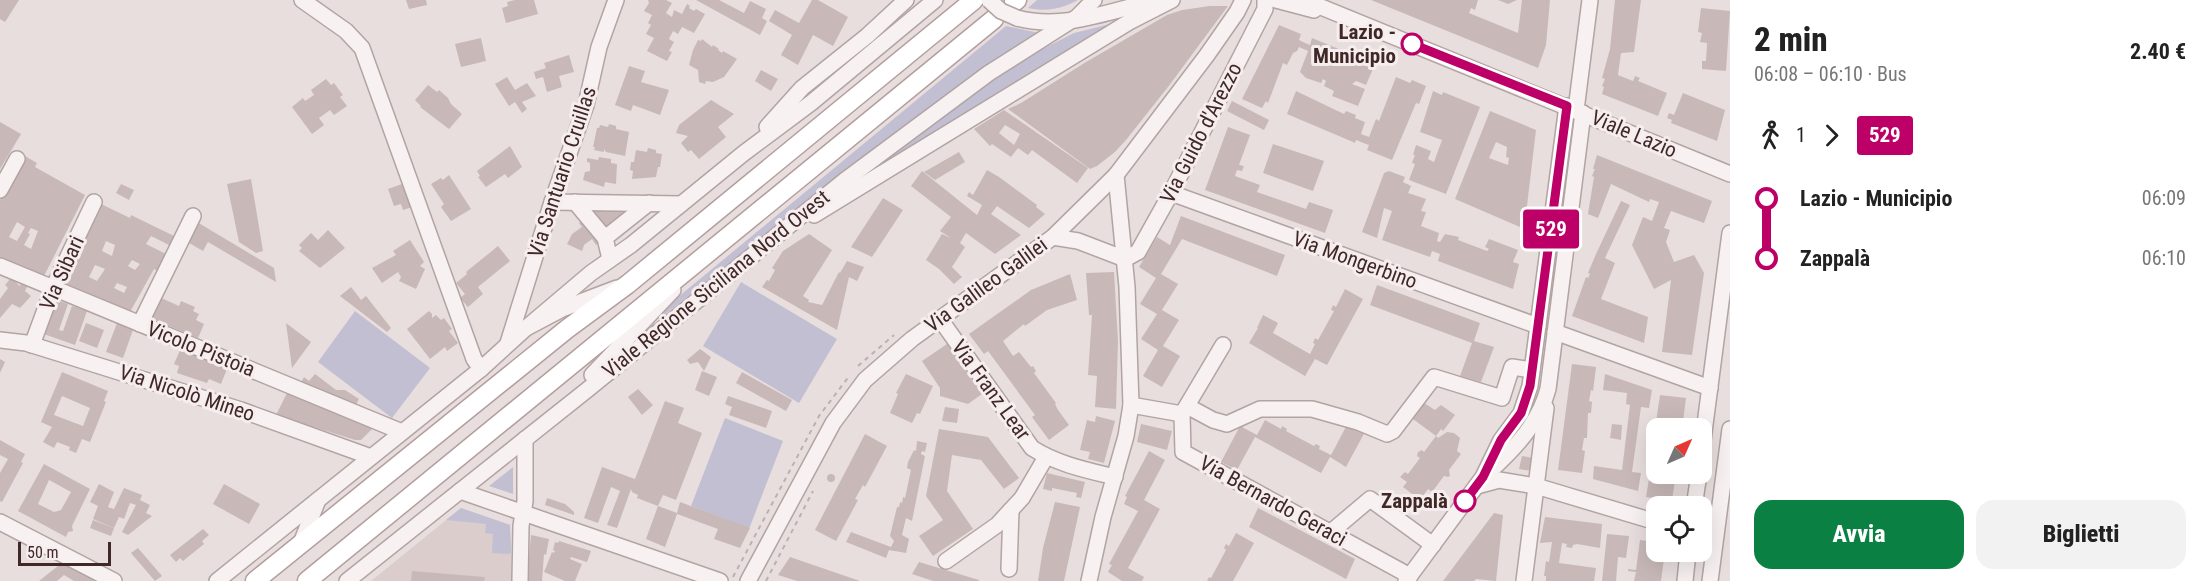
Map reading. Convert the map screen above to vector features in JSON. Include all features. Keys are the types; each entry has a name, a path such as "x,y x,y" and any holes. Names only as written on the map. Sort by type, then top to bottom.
{"main road":[{"path":"255,581 567,329 628,284 974,0"},
{"name":"Viale Regione Siciliana Nord Ovest","path":"307,581 994,19"}],"street":[{"path":"302,0 346,31 362,48 474,359 481,369"},
{"name":"Via Santuario Cruillas","path":"508,343 552,202 586,105 599,47 616,0"},
{"path":"744,153 802,88 867,36 906,0"},
{"path":"217,581 481,369 508,343 610,259 811,103 935,0"},
{"path":"989,0 1001,10 1016,7 1038,23 1072,21 1160,0"},
{"name":"Viale Regione Siciliana Nord Ovest","path":"347,581 551,419 843,181 989,74 1072,21 1094,0"},
{"path":"1118,9 1136,0"},
{"path":"716,284 837,201 1129,22 1172,0"},
{"name":"Via Galileo Galilei","path":"742,577 847,401 881,364 1053,237 1116,175 1207,56 1243,0"},
{"name":"Via Guido d'Arezzo","path":"1125,259 1138,252 1171,194 1265,9 1265,0"},
{"path":"1276,0 1355,20"},
{"name":"Viale Lazio","path":"1304,0 1730,174"},
{"path":"1545,98 1561,99 1568,92 1574,54 1588,8"},
{"path":"1524,581 1555,332 1575,110 1588,8"},
{"path":"1408,578 1480,482 1526,401 1575,110"},
{"path":"0,190 17,159"},
{"path":"1089,581 1103,517 1126,436 1131,405 1125,259 1116,175"},
{"name":"Via Mongerbino","path":"1171,194 1538,326"},
{"name":"Via Sibari","path":"32,345 53,288 94,202"},
{"path":"552,202 681,204"},
{"path":"575,202 605,238 610,259"},
{"path":"605,238 649,203"},
{"path":"140,324 193,216"},
{"path":"1706,418 1724,325 1730,233"},
{"path":"1053,237 1078,241 1125,259"},
{"path":"551,419 709,252"},
{"name":"Vicolo Pistoia","path":"0,266 402,432"},
{"path":"526,328 562,309 628,284"},
{"name":"Via Franz Lear","path":"940,319 1032,448 1046,457 1074,467 1114,477"},
{"path":"1555,332 1710,388"},
{"name":"Via Nicolò Mineo","path":"0,340 32,345 230,407 371,457"},
{"path":"1184,410 1222,345"},
{"path":"1131,405 1184,410 1227,424 1260,409 1312,409 1358,422 1387,434 1393,431 1434,377 1502,398 1512,367 1532,370"},
{"path":"1498,452 1514,449 1542,409 1548,389"},
{"name":"Via Bernardo Geraci","path":"1184,410 1183,452 1331,532 1408,578"},
{"path":"1710,581 1723,535 1730,429"},
{"path":"520,581 525,439"},
{"path":"1498,452 1517,483"},
{"path":"946,561 997,525 1022,498 1046,457"},
{"path":"1480,482 1499,480 1536,486 1646,519"},
{"path":"460,491 720,581"},
{"path":"1331,532 1371,499 1432,545"},
{"path":"302,543 318,500"},
{"path":"1010,569 1011,510"},
{"path":"0,522 114,581"},
{"path":"1685,581 1687,562"}],"path":[{"path":"742,577 819,416 854,370 890,338"},
{"path":"766,581 818,483"}],"shaded area":[{"path":"1037,0 1078,0 1054,9 1028,8"},
{"path":"1110,24 867,177 855,181 1021,60 1074,33"},
{"path":"1006,26 1039,33 953,91 827,185 663,316 654,319 666,307"},
{"path":"741,282 837,339 799,403 703,346"},
{"path":"355,311 430,368 392,418 318,362"},
{"path":"725,418 783,441 749,529 691,506"},
{"path":"513,467 513,494 489,486"},
{"path":"461,508 510,525 512,581 371,581"},
{"path":"461,508 510,525 511,553 492,553 493,534 485,533 486,524 446,520"}],"building":[{"path":"0,0 19,0 5,22 0,19"},
{"path":"406,0 426,0 427,5 409,9"},
{"path":"534,0 538,14 506,23 502,8 508,6 507,2"},
{"path":"648,0 666,0 672,3 666,13 672,17 674,10 682,14 687,4 694,11 696,9 705,14 694,33 682,27 678,34 673,31 669,39 674,42 669,51 672,52 667,61 647,51 654,38 646,34 651,25 648,23 652,15 644,11 649,3"},
{"path":"696,0 719,0 744,13 750,1 766,9 762,18 767,21 760,35"},
{"path":"812,0 818,0 848,17 833,46 813,35 798,65 781,55 792,35 769,21 775,10 799,23"},
{"path":"1371,0 1478,0 1475,10 1471,8 1469,13 1518,33 1522,0 1550,0 1546,45 1538,68"},
{"path":"1498,0 1517,0 1508,4"},
{"path":"1615,0 1641,0 1634,52 1621,53 1618,75 1633,81 1635,76 1640,78 1638,81 1667,93 1658,116 1602,94 1605,79 1602,78 1610,49"},
{"path":"1228,6 1126,140 1097,166 1090,169 1008,109 1167,15 1182,10"},
{"path":"1701,8 1730,11 1726,71 1702,69 1702,61 1706,61 1707,43 1700,42 1702,33 1698,32"},
{"path":"1279,25 1301,34 1299,40 1310,45 1312,38 1375,64 1366,85 1356,81 1352,84 1365,89 1358,106 1332,96 1334,91 1324,86 1326,81 1323,79 1321,83 1306,78 1300,72 1308,51 1299,47 1287,65 1283,63 1268,103 1266,101 1262,108 1242,99"},
{"path":"481,38 486,61 461,67 455,44"},
{"path":"702,39 722,53 723,51 737,59 724,77 713,82 706,81 705,84 699,82 698,70 689,65 698,40"},
{"path":"569,55 574,72 559,76 562,87 547,92 543,77 536,79 534,72 546,68 544,63"},
{"path":"629,66 645,71 641,82 669,90 660,115 633,105 631,111 615,105"},
{"path":"761,70 778,79 771,91 755,81"},
{"path":"507,77 515,90 527,83 536,96 522,102 527,109 522,113 515,102 509,106 495,84"},
{"path":"1396,77 1426,86 1419,104 1416,103 1392,160 1367,150 1369,145 1356,140 1355,143 1287,114 1296,91 1344,114 1346,111 1356,115 1355,118 1365,122 1361,134 1369,137 1376,119 1379,121"},
{"path":"326,79 331,85 334,83 343,95 340,97 347,106 334,115 330,110 319,118 324,125 312,134 292,107 303,98 305,101 314,95 311,90"},
{"path":"428,85 437,92 439,90 462,114 449,129 420,107 415,100"},
{"path":"1433,91 1442,95 1443,92 1480,107 1446,194 1409,180 1415,164 1412,163 1416,145 1431,151 1428,159 1434,162 1442,140 1420,132"},
{"path":"1683,93 1725,110 1717,141 1671,123 1672,120 1667,118 1669,113 1674,115"},
{"path":"711,100 734,114 718,127 726,137 699,159 691,150 688,152 681,143 688,136 676,133 679,125"},
{"path":"1232,101 1269,120 1264,130 1227,111"},
{"path":"1004,110 1088,168 1077,183 1032,150 1028,155 1018,148 1011,157 992,144 990,146 974,129","holes":["1005,125 1020,134 1014,145 999,133"]},
{"path":"1490,111 1536,130 1526,214 1520,227 1455,199","holes":["1496,142 1507,147 1508,165 1489,158"]},
{"path":"0,122 21,134 0,169"},
{"path":"609,124 616,126 616,129 629,132 625,156 606,152 604,149 604,152 594,150 597,128 600,125 608,127"},
{"path":"1228,127 1250,135 1239,165 1244,166 1242,171 1237,170 1235,176 1260,185 1257,192 1306,209 1309,202 1333,210 1325,233 1205,190"},
{"path":"1273,144 1324,161 1313,191 1263,173"},
{"path":"510,146 522,167 508,178 505,174 486,187 478,177 480,176 477,171"},
{"path":"648,148 662,154 656,177 632,179 631,162 634,162 636,150 647,152"},
{"path":"959,152 965,162 935,180 924,172"},
{"path":"1597,155 1712,201 1704,223 1671,211 1664,228 1670,230 1666,242 1674,262 1694,255 1704,273 1692,355 1662,352 1671,280 1654,289 1632,245 1643,217 1652,221 1659,202 1650,199 1649,202 1611,184 1598,218 1588,214 1594,177 1592,176 1595,169 1593,169"},
{"path":"25,156 37,163 35,167 85,195 43,278 0,259 0,200","holes":["17,222 25,227 17,241 9,237","31,228 38,231 31,249 24,245"]},
{"path":"599,157 611,159 611,163 617,164 616,184 605,182 604,187 583,180 585,172 590,171 587,158 598,160"},
{"path":"987,170 1037,205 1036,207 1045,214 1029,228 997,206 991,214 1021,235 995,254 966,233 960,243 965,247 952,267 962,277 954,284 926,260 942,234 951,238 940,231 951,217 911,186 922,171 977,215 982,205 967,196 969,192 973,195"},
{"path":"1389,171 1405,177 1403,182 1411,186 1408,193 1426,199 1421,211 1426,212 1421,226 1439,233 1437,241 1440,242 1445,234 1459,237 1458,240 1487,251 1489,249 1485,247 1489,239 1518,250 1513,262 1519,264 1513,289 1438,261 1440,254 1432,251 1430,257 1382,240 1392,211 1384,208 1377,238 1362,232 1384,173"},
{"path":"449,175 471,209 451,221 441,207 444,204 431,184"},
{"path":"251,179 263,251 256,253 239,242 227,184"},
{"path":"121,184 134,190 129,200 116,193"},
{"path":"402,184 415,206 403,210 401,204 394,206 388,189"},
{"path":"611,196 629,218 596,245 592,239 584,245 582,251 567,244 572,234 582,227 579,223"},
{"path":"883,198 903,210 872,257 851,247"},
{"path":"1621,201 1630,205 1605,258 1615,263 1601,299 1648,317 1644,343 1572,316 1586,277 1588,278 1590,274 1588,273 1596,254"},
{"path":"101,204 130,218 131,215 176,237 171,246 151,236 146,244 166,254 157,271 154,269 130,312 59,283","holes":["106,241 115,245 112,256 102,251","132,260 140,264 135,270 128,266","95,265 105,269 97,281 89,277","117,283 127,287 124,293 114,288"]},
{"path":"1181,216 1285,255 1277,276 1182,239 1161,274 1178,284 1162,310 1179,320 1163,346 1180,356 1162,387 1143,376 1158,350 1141,339 1157,314 1140,304 1156,278 1139,267 1157,237 1170,245"},
{"path":"197,222 274,268 276,282 208,242 203,251 184,240"},
{"path":"328,230 345,248 320,268 299,251 302,248 299,245 311,233 318,240"},
{"path":"809,234 832,250 803,296 809,300 808,302 822,305 847,261 864,267 857,281 849,277 837,330 762,287 767,280 769,281 775,270 772,268 783,251"},
{"path":"410,240 424,262 420,266 425,269 416,289 399,281 401,277 398,272 382,283 372,268 396,255 393,251"},
{"path":"498,246 510,261 478,287 483,294 468,307 460,298 465,294 456,283"},
{"path":"1114,272 1118,341 1116,409 1095,407 1097,376 1088,375 1092,315 1089,315 1086,273"},
{"path":"1070,274 1077,300 1047,310 1025,326 1024,324 1003,341 1013,356 1019,352 1031,367 1033,366 1036,371 1034,373 1069,425 1049,440 1032,417 1035,415 988,351 984,354 969,334 1031,290"},
{"path":"11,278 20,286 22,280 29,283 25,291 31,296 20,308 12,304 0,318 0,299 8,288 5,285"},
{"path":"1377,285 1480,323 1474,341 1494,347 1481,382 1460,376 1472,343 1370,305"},
{"path":"351,287 361,300 366,296 391,328 387,332 340,296"},
{"path":"1345,289 1363,299 1327,365 1315,359 1305,376 1249,343 1263,315 1278,323 1273,333 1310,354 1315,338 1318,340 1334,311 1331,310 1333,305 1336,307"},
{"path":"159,297 179,306 181,301 195,307 193,311 199,314 196,320 204,324 198,338 150,318"},
{"path":"53,299 68,304 59,330 63,331 72,306 87,311 75,345 41,333"},
{"path":"429,311 432,318 436,315 441,320 444,318 452,329 449,331 458,343 447,351 445,347 430,359 407,329"},
{"path":"86,323 104,330 97,348 79,341"},
{"path":"117,323 133,330 123,358 106,352"},
{"path":"286,323 311,342 292,368"},
{"path":"947,344 982,394 968,404 940,396 940,388 922,361"},
{"path":"700,349 711,357 704,371 698,362 690,364 687,360"},
{"path":"180,350 227,369 221,384 209,379 207,383 177,373 179,366 174,364"},
{"path":"0,359 5,362 0,373"},
{"path":"1572,364 1596,367 1593,391 1591,390 1589,401 1592,402 1591,413 1588,413 1587,438 1584,438 1582,450 1585,451 1582,473 1558,470"},
{"path":"702,371 717,377 709,396 695,390"},
{"path":"62,372 108,391 90,442 82,439 76,453 69,450 70,447 57,442 54,448 43,442 52,427 41,422","holes":["62,396 90,408 83,426 54,415"]},
{"path":"742,372 792,400 786,411 736,383"},
{"path":"315,374 336,390 345,390 359,399 354,409 300,384 304,377 309,381"},
{"path":"906,374 933,386 920,414 917,413 912,423 890,413 898,394 896,393"},
{"path":"1605,374 1652,390 1649,408 1641,407 1632,472 1641,473 1638,491 1593,479 1594,466 1622,470 1630,405 1626,404 1627,393 1603,390"},
{"path":"289,389 376,425 361,440 355,440 276,415"},
{"path":"638,389 653,405 642,415 628,397"},
{"path":"1660,395 1686,398 1683,418 1657,418"},
{"path":"728,396 772,411 766,428 729,415 732,407 725,404"},
{"path":"665,401 684,408 678,423 702,433 676,500 663,495 658,506 637,498 638,495 631,489 617,528 607,525 620,491 611,487 598,523 584,518 602,467 635,479"},
{"path":"1424,403 1435,410 1441,405 1455,415 1443,431 1441,429 1436,436 1413,419"},
{"path":"945,407 959,409 957,423 942,421"},
{"path":"1096,416 1115,421 1104,463 1088,459 1090,452 1080,450 1087,420 1095,422"},
{"path":"1265,420 1281,429 1282,426 1287,429 1286,431 1314,446 1316,444 1320,446 1319,449 1331,455 1349,421 1366,430 1346,467 1330,457 1321,473 1255,437 1237,470 1221,462 1240,426 1257,435"},
{"path":"1141,424 1172,431 1167,450 1137,442"},
{"path":"1612,424 1622,425 1621,440 1610,438"},
{"path":"939,429 988,437 1019,478 1004,489 981,460 952,455 947,491 973,529 933,556 919,536 943,520 926,496"},
{"path":"1447,432 1454,433 1460,438 1457,451 1461,454 1449,470 1450,476 1444,476 1432,492 1428,489 1420,500 1403,487 1407,482 1400,477 1405,472 1408,474 1420,458 1417,456 1418,452 1422,450 1424,452 1436,436 1438,438"},
{"path":"865,434 887,446 865,487 863,485 855,499 858,500 836,541 815,530"},
{"path":"0,440 25,454 21,462 23,463 2,502 0,501 0,473 8,459 0,455"},
{"path":"917,441 927,443 925,452 922,451 921,454 925,456 912,521 906,518 902,535 909,539 906,553 889,550 886,558 846,542 851,532 891,547 894,541 890,536 897,507 900,502 902,503 903,497 905,498 911,470 907,468 908,462 914,450 916,451"},
{"path":"1149,451 1165,460 1144,500 1160,509 1128,568 1144,577 1142,581 1122,581 1108,572 1112,565 1109,564 1138,511 1124,504 1127,497 1125,496"},
{"path":"1522,456 1533,458 1531,471 1519,469"},
{"path":"44,464 90,489 72,526 73,531 68,532 66,537 18,511","holes":["49,480 71,492 61,510 54,512 38,504"]},
{"path":"1047,473 1085,482 1081,498 1076,497 1077,493 1052,488 1052,491 1043,489"},
{"path":"831,474 835,478 831,482 827,478"},
{"path":"99,484 114,492 108,507 114,509 124,488 142,495 140,500 150,505 146,513 152,516 128,535 122,532 136,505 130,503 124,519 119,517 114,528 93,519 98,506 90,502"},
{"path":"224,484 260,504 249,524 213,504"},
{"path":"1648,484 1674,484 1673,496 1646,496"},
{"path":"547,498 565,504 574,512 574,515 545,505"},
{"path":"680,502 750,528 740,548 714,539 718,529 677,514 665,547 646,539 658,506 677,513"},
{"path":"1055,502 1080,507 1064,581 1038,581 1043,548"},
{"path":"1258,508 1355,559 1346,579 1249,527"},
{"path":"1494,513 1503,515 1496,581 1476,579 1474,581 1443,581"},
{"path":"1545,517 1602,524 1600,548 1577,544 1572,548 1562,543 1559,563 1596,568 1594,581 1546,581 1546,576 1544,576 1546,561 1549,562 1552,542 1540,543"},
{"path":"93,520 114,528 111,536 90,528"},
{"path":"203,529 209,535 202,541 204,544 183,561 180,558 176,562 170,555"},
{"path":"1236,533 1254,543 1233,581 1207,581 1209,577 1211,578 1226,550 1224,548 1226,544 1229,546"},
{"path":"1607,534 1629,536 1626,558 1618,557 1616,581 1602,581"},
{"path":"531,535 549,539 546,555 544,554 542,581 527,581"},
{"path":"1640,540 1646,541 1646,562 1664,562 1661,581 1634,581 1636,572 1628,571 1628,569 1636,570"},
{"path":"559,541 591,551 587,562 571,557 570,559 582,564 575,581 565,581 544,572 552,552 555,551 553,550 555,542"},
{"path":"138,548 162,576 155,581 131,553"},
{"path":"790,557 860,581 797,581 778,575"},
{"path":"63,562 97,581 74,581 64,575 57,581 39,581"},
{"path":"919,562 979,581 933,581 912,574"},
{"path":"412,571 485,577 484,581 411,581"}],"bus line":[{"name":"529","path":"1412,44 1567,106 1530,386 1521,413 1501,440 1483,477 1465,501"}],"place":[{"name":"Lazio - Municipio","path":"1412,44"},
{"name":"Zappalà","path":"1465,501"}]}
